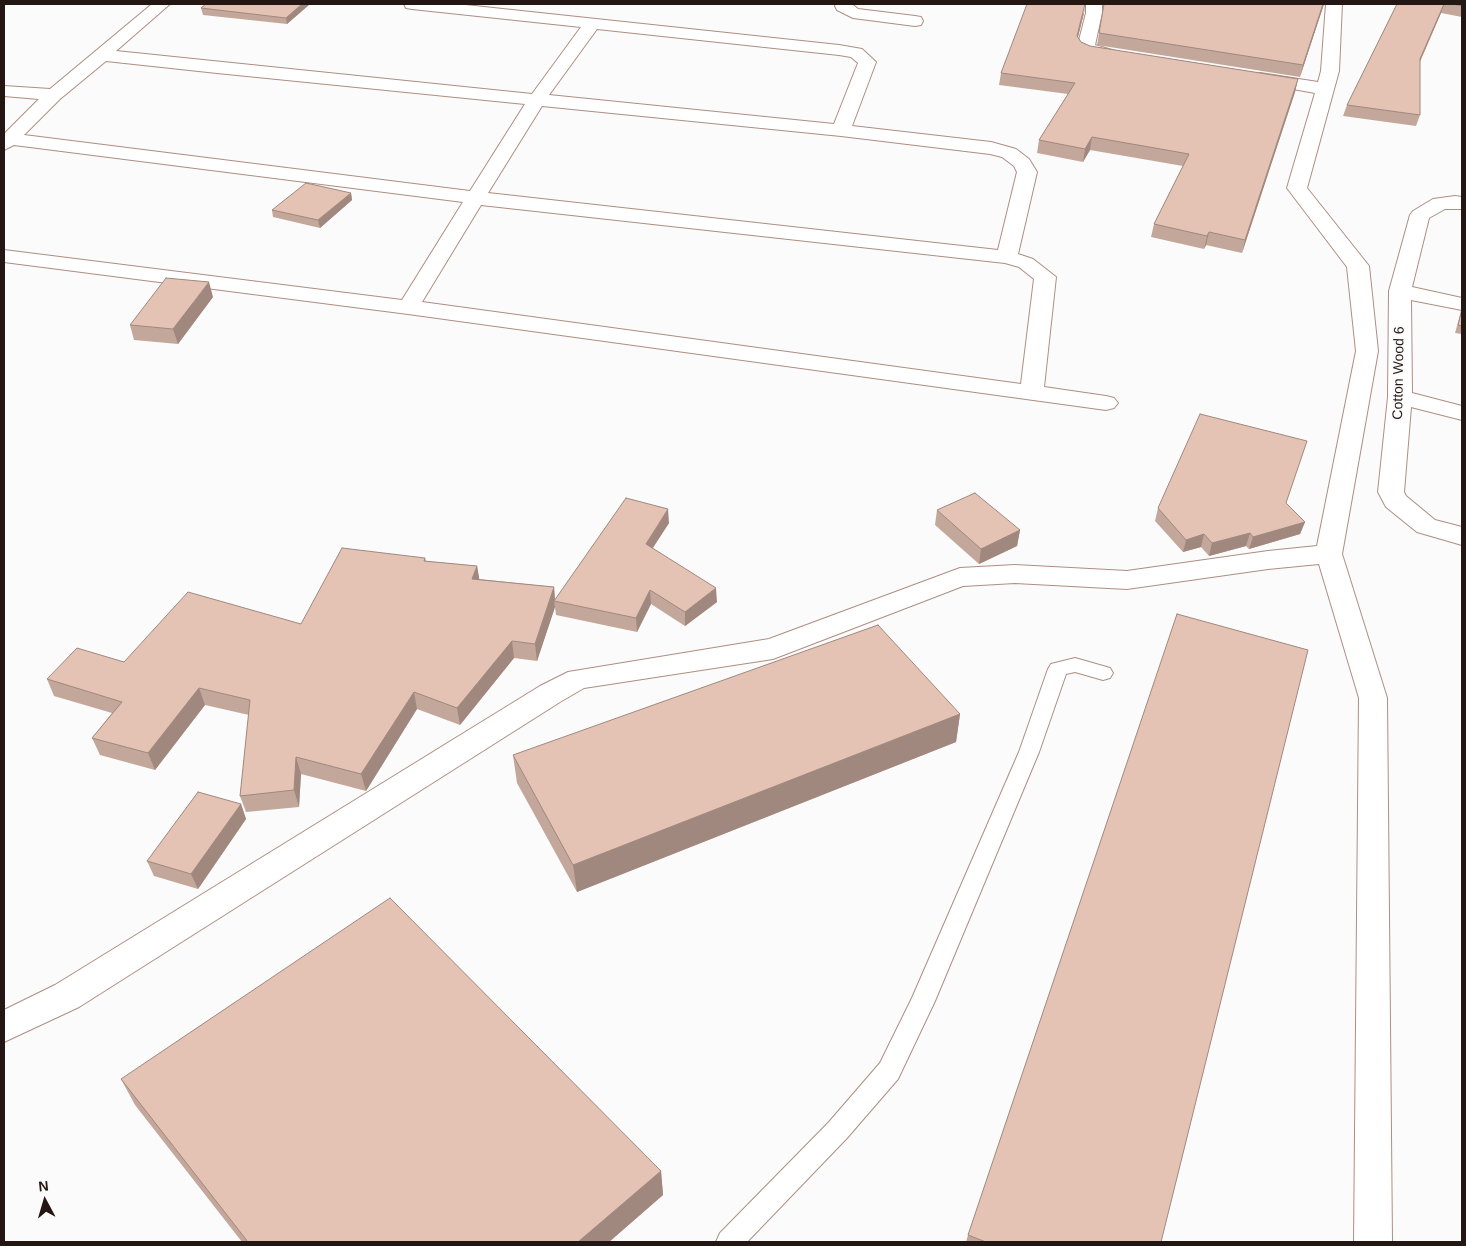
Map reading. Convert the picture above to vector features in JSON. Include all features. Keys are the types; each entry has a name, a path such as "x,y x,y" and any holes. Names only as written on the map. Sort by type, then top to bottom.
{"street":[{"path":"6,142 54,95 162,4"},
{"path":"412,4 856,53 866,62 841,130"},
{"path":"844,4 843,6 853,12 915,21"},
{"path":"1094,4 1086,48 1095,52 1128,59"},
{"path":"1334,4 1330,71 1296,188 1358,266 1367,351 1329,554 1373,698 1373,1242"},
{"path":"408,306 537,99 593,23"},
{"path":"103,54 217,68 841,130 991,148 1009,153 1022,163 1027,172 1008,257"},
{"path":"1242,75 1326,89"},
{"path":"4,90 54,95"},
{"path":"6,142 476,198 1008,257 1026,263 1045,277 1032,393"},
{"name":"Cotton Wood 6","path":"1462,203 1440,204 1420,215 1400,291 1400,397 1391,492 1395,501 1426,526 1462,536"},
{"path":"4,256 408,306 1106,403"},
{"path":"1400,291 1462,304"},
{"path":"1400,397 1462,413"},
{"path":"4,1027 67,996 542,699 578,679 773,649 960,577 1015,574 1127,580 1268,560 1329,554"}],"lane":[{"path":"729,1242 838,1130 889,1071 923,1001 1029,752 1058,669 1075,665 1103,673"}],"building":[{"path":"206,4 302,4 286,18 201,8"},
{"path":"1027,4 1085,4 1077,36 1081,42 1090,46 1298,79 1245,240 1209,232 1207,236 1154,224 1189,154 1092,137 1085,149 1039,140 1075,83 1001,73"},
{"path":"1104,4 1323,4 1303,65 1099,33"},
{"path":"1397,4 1444,4 1420,59 1420,115 1347,105"},
{"path":"306,183 351,193 318,220 272,210"},
{"path":"166,278 209,282 173,329 130,325"},
{"path":"1462,309 1462,326 1458,325"},
{"path":"1200,414 1307,441 1286,503 1305,522 1253,537 1250,533 1212,543 1204,534 1186,540 1158,508"},
{"path":"975,493 1020,530 981,549 937,510"},
{"path":"626,498 668,509 646,544 716,588 685,612 650,590 636,618 554,601"},
{"path":"342,548 425,558 424,561 477,566 472,579 554,587 535,644 512,641 457,708 414,692 361,774 296,757 294,790 240,796 250,700 199,688 148,753 92,738 122,702 47,679 77,648 124,662 188,592 301,624"},
{"path":"1177,614 1308,650 1161,1242 986,1242 968,1235"},
{"path":"878,625 960,714 573,865 513,755"},
{"path":"198,792 241,804 191,874 147,861"},
{"path":"390,898 661,1171 578,1242 248,1242 121,1079"}]}
